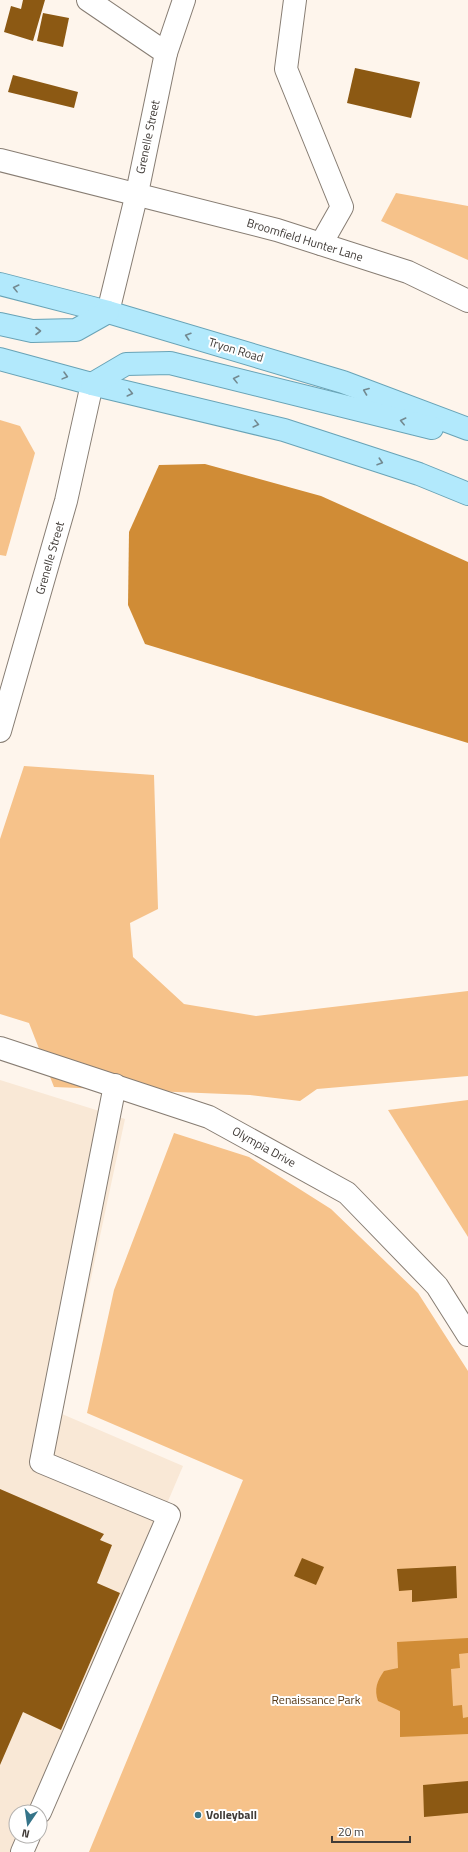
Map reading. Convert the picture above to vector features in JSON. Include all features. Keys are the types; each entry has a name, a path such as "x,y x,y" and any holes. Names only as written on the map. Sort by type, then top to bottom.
{"main road":[{"name":"Tryon Road","path":"0,284 108,312 342,382 468,429"},
{"path":"0,324 32,331 76,330 108,312"},
{"path":"0,359 92,384 284,430 419,474 468,494"},
{"path":"92,384 126,364 170,363 468,436"}],"street":[{"path":"88,0 166,53"},
{"name":"Grenelle Street","path":"108,312 137,193 166,53 184,0"},
{"path":"295,0 286,69 342,207 322,244"},
{"name":"Broomfield Hunter Lane","path":"0,160 137,193 277,230 408,272 468,301"},
{"name":"Grenelle Street","path":"1,727 66,501 92,384"},
{"name":"Olympia Drive","path":"0,1048 209,1117 347,1193 437,1286 468,1335"},
{"path":"43,1804 169,1515 41,1462 115,1085"}],"shaded area":[{"path":"205,464 321,496 468,562 468,743 145,644 128,605 129,532 159,465"},
{"path":"0,1080 125,1119 62,1414 183,1466 67,1738 37,1804 8,1804 8,1844 18,1844 14,1852 0,1852"},
{"path":"468,1638 468,1653 459,1654 460,1668 451,1669 453,1706 462,1705 463,1718 468,1717 468,1734 400,1737 400,1711 378,1701 376,1693 378,1682 384,1671 398,1668 397,1642"}],"green space":[{"path":"396,193 468,206 468,260 381,221"},
{"path":"0,420 20,426 35,453 6,556 0,555"},
{"path":"24,766 154,775 158,909 130,923 133,957 184,1004 256,1016 468,991 468,1076 317,1089 300,1101 250,1095 54,1087 29,1023 0,1014 0,839"},
{"path":"468,1100 468,1237 388,1110"},
{"name":"Renaissance Park","path":"174,1133 249,1157 331,1209 418,1293 468,1371 468,1852 89,1852 243,1480 87,1413 114,1290"}],"building":[{"path":"23,0 45,0 33,41 4,32 11,6 21,9"},
{"path":"43,13 69,18 63,47 37,41"},
{"path":"355,68 420,82 411,118 347,103"},
{"path":"13,75 78,92 74,108 8,92"},
{"path":"0,1489 104,1534 100,1540 112,1545 97,1583 120,1593 61,1730 23,1712 0,1765"},
{"path":"302,1558 324,1567 316,1585 294,1576"},
{"path":"456,1566 457,1598 412,1602 412,1590 399,1591 397,1569"},
{"path":"468,1781 468,1813 424,1817 423,1785"}],"place":[{"name":"Volleyball","path":"198,1815"}]}
